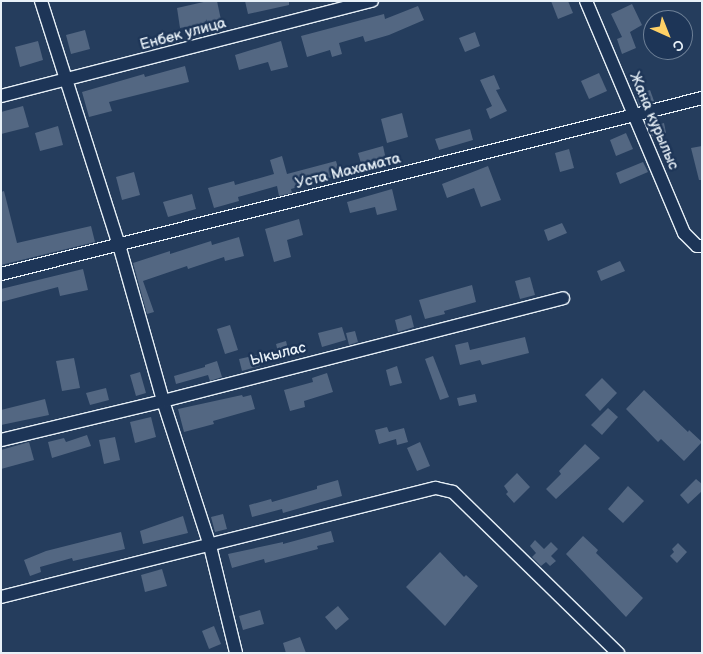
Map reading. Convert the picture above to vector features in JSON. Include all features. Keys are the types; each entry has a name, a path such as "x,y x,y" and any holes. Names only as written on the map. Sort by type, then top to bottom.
{"street":[{"path":"41,1 119,245 163,401 210,546 236,653"},
{"name":"Енбек улица","path":"1,96 66,81 372,1"},
{"name":"Жана курылыс","path":"586,1 684,233 697,246 702,246"},
{"name":"Уста Махамата","path":"1,274 702,98"},
{"name":"Ыкылас","path":"1,440 163,401 563,298"},
{"path":"1,597 436,488 453,492 618,653"}],"building":[{"path":"208,1 217,1 221,20 180,28 177,8"},
{"path":"245,1 289,1 289,5 248,14"},
{"path":"551,1 568,1 573,13 558,19"},
{"path":"632,4 642,25 630,32 636,48 622,54 617,39 622,37 611,14"},
{"path":"418,6 424,20 389,35 365,42 363,36 339,43 342,54 332,57 330,50 307,57 301,36 384,14 385,19"},
{"path":"85,30 90,49 71,54 66,35"},
{"path":"475,32 480,46 465,52 459,38"},
{"path":"38,41 43,60 20,67 15,47"},
{"path":"281,41 288,67 271,71 268,62 239,70 235,55"},
{"path":"185,66 189,82 109,102 112,111 89,117 82,92 144,74 145,77"},
{"path":"599,73 607,91 589,99 581,81"},
{"path":"494,75 500,89 496,90 507,111 490,119 486,109 492,106 480,80"},
{"path":"650,90 654,101 639,105 636,95"},
{"path":"23,106 29,127 1,134 1,112"},
{"path":"402,113 408,137 387,143 381,119"},
{"path":"664,123 666,133 652,136 648,127"},
{"path":"58,126 63,145 40,151 35,133"},
{"path":"470,129 473,140 439,150 435,139"},
{"path":"626,133 633,149 616,156 610,140"},
{"path":"383,146 387,164 363,170 358,153"},
{"path":"702,146 702,180 699,180 691,148"},
{"path":"569,149 574,168 560,172 555,153"},
{"path":"282,156 287,174 336,161 340,175 291,189 292,193 279,196 277,186 238,197 239,201 214,208 208,188 234,181 235,185 274,174 270,160"},
{"path":"643,162 648,172 620,184 616,173"},
{"path":"488,166 501,200 481,207 474,188 447,198 442,184"},
{"path":"134,172 140,195 122,200 116,177"},
{"path":"392,189 397,210 377,215 375,207 350,213 347,202"},
{"path":"4,191 17,243 91,226 95,242 1,265 1,192"},
{"path":"192,194 196,209 168,217 163,202"},
{"path":"299,219 303,235 287,240 291,257 274,262 265,229"},
{"path":"562,223 567,233 548,241 544,230"},
{"path":"239,237 244,256 225,261 224,257 188,269 187,266 143,281 154,312 147,314 133,263 170,251 170,254 211,241 212,245"},
{"path":"620,261 625,271 601,281 597,271"},
{"path":"83,269 88,290 60,296 58,287 1,302 1,289"},
{"path":"530,277 535,295 520,299 515,281"},
{"path":"472,285 476,302 444,311 445,314 425,319 419,300"},
{"path":"411,315 414,327 398,332 395,320"},
{"path":"230,325 238,350 225,354 217,329"},
{"path":"342,327 346,340 322,347 318,333"},
{"path":"355,331 358,342 349,345 346,333"},
{"path":"525,337 529,353 482,365 480,360 460,365 455,345 468,342 470,350"},
{"path":"286,341 290,357 280,360 276,344"},
{"path":"257,355 260,366 242,371 239,359"},
{"path":"433,356 449,397 440,400 425,359"},
{"path":"74,358 80,388 62,391 56,361"},
{"path":"217,361 222,377 210,381 208,375 176,384 174,376 205,367 205,365"},
{"path":"397,366 402,383 390,386 386,370"},
{"path":"140,372 146,393 136,396 130,375"},
{"path":"327,373 333,392 304,401 305,407 290,411 284,390 313,382 312,378"},
{"path":"602,378 617,393 600,411 585,395"},
{"path":"106,388 109,400 90,405 86,393"},
{"path":"644,390 688,432 689,430 702,442 684,461 661,439 658,442 626,409"},
{"path":"475,394 477,402 459,406 457,398"},
{"path":"242,395 243,397 251,395 255,409 213,421 214,424 184,432 178,409"},
{"path":"45,399 49,415 1,425 1,410"},
{"path":"608,408 618,417 602,435 591,425"},
{"path":"151,417 156,437 135,443 130,422"},
{"path":"387,427 389,432 404,428 408,442 397,445 396,439 379,444 375,430"},
{"path":"87,435 91,446 52,458 48,442 64,438 66,442"},
{"path":"115,437 120,460 104,464 99,440"},
{"path":"29,442 34,460 1,469 1,450"},
{"path":"420,442 430,466 417,471 407,448"},
{"path":"585,444 600,458 556,499 546,489 561,474 559,471"},
{"path":"517,473 530,487 514,503 506,494 508,492 504,486"},
{"path":"696,479 702,484 702,491 688,504 680,495"},
{"path":"338,480 342,496 283,513 282,509 252,517 249,505 271,499 272,502 317,489 317,486"},
{"path":"628,486 644,501 623,523 608,509"},
{"path":"223,514 227,529 215,532 211,517"},
{"path":"183,516 188,533 143,544 140,531"},
{"path":"331,531 334,542 317,546 318,549 265,563 264,559 232,568 228,554 283,542 283,544"},
{"path":"121,532 125,549 73,561 72,558 40,567 41,572 30,576 24,560 46,551"},
{"path":"583,536 598,550 596,553 643,598 626,617 566,554"},
{"path":"535,540 544,549 551,542 558,549 551,556 556,561 550,566 546,562 541,566 532,557 536,553 530,546"},
{"path":"678,543 687,552 677,563 670,556 674,552 672,549"},
{"path":"440,552 464,577 466,575 478,586 445,626 406,587"},
{"path":"162,569 167,586 145,592 141,575"},
{"path":"338,606 349,619 336,630 325,617"},
{"path":"260,610 264,624 243,630 239,616"},
{"path":"214,626 221,644 209,649 202,631"},
{"path":"300,637 306,653 286,653 283,643"}]}
